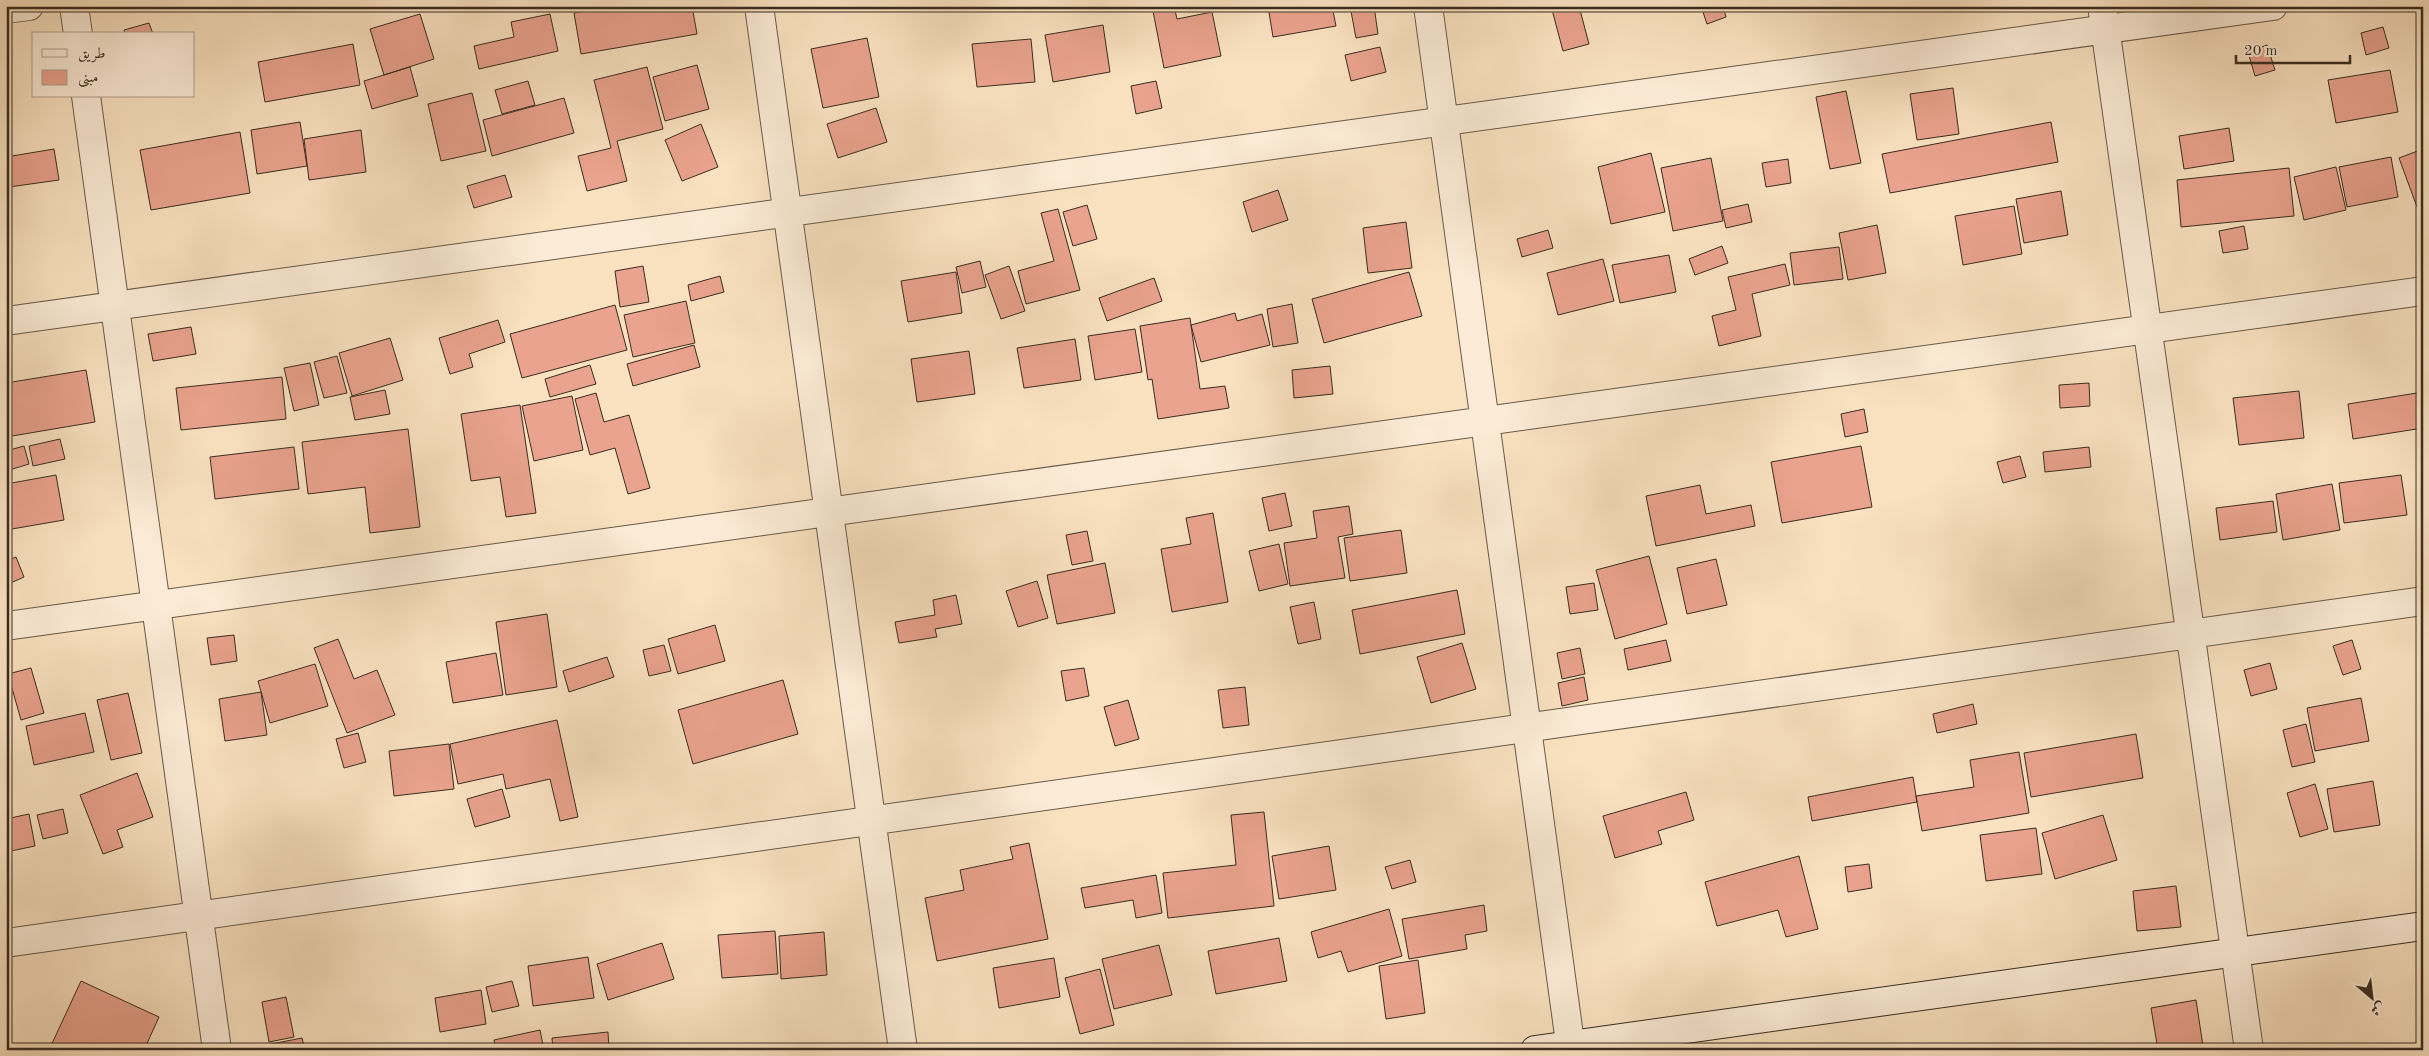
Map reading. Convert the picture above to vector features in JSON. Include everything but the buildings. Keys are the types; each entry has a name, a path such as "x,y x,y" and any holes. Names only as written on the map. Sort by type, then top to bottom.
{"street":[{"path":"6,9 29,6"},
{"path":"74,6 78,32"},
{"path":"759,6 903,1050"},
{"path":"1428,6 1571,1047"},
{"path":"6,321 1443,122 2103,18 2273,6"},
{"path":"2103,18 2249,1050"},
{"path":"86,98 217,1050"},
{"path":"6,626 2423,291"},
{"path":"6,943 2423,601"},
{"path":"1534,1050 1571,1047 2423,926"}]}
